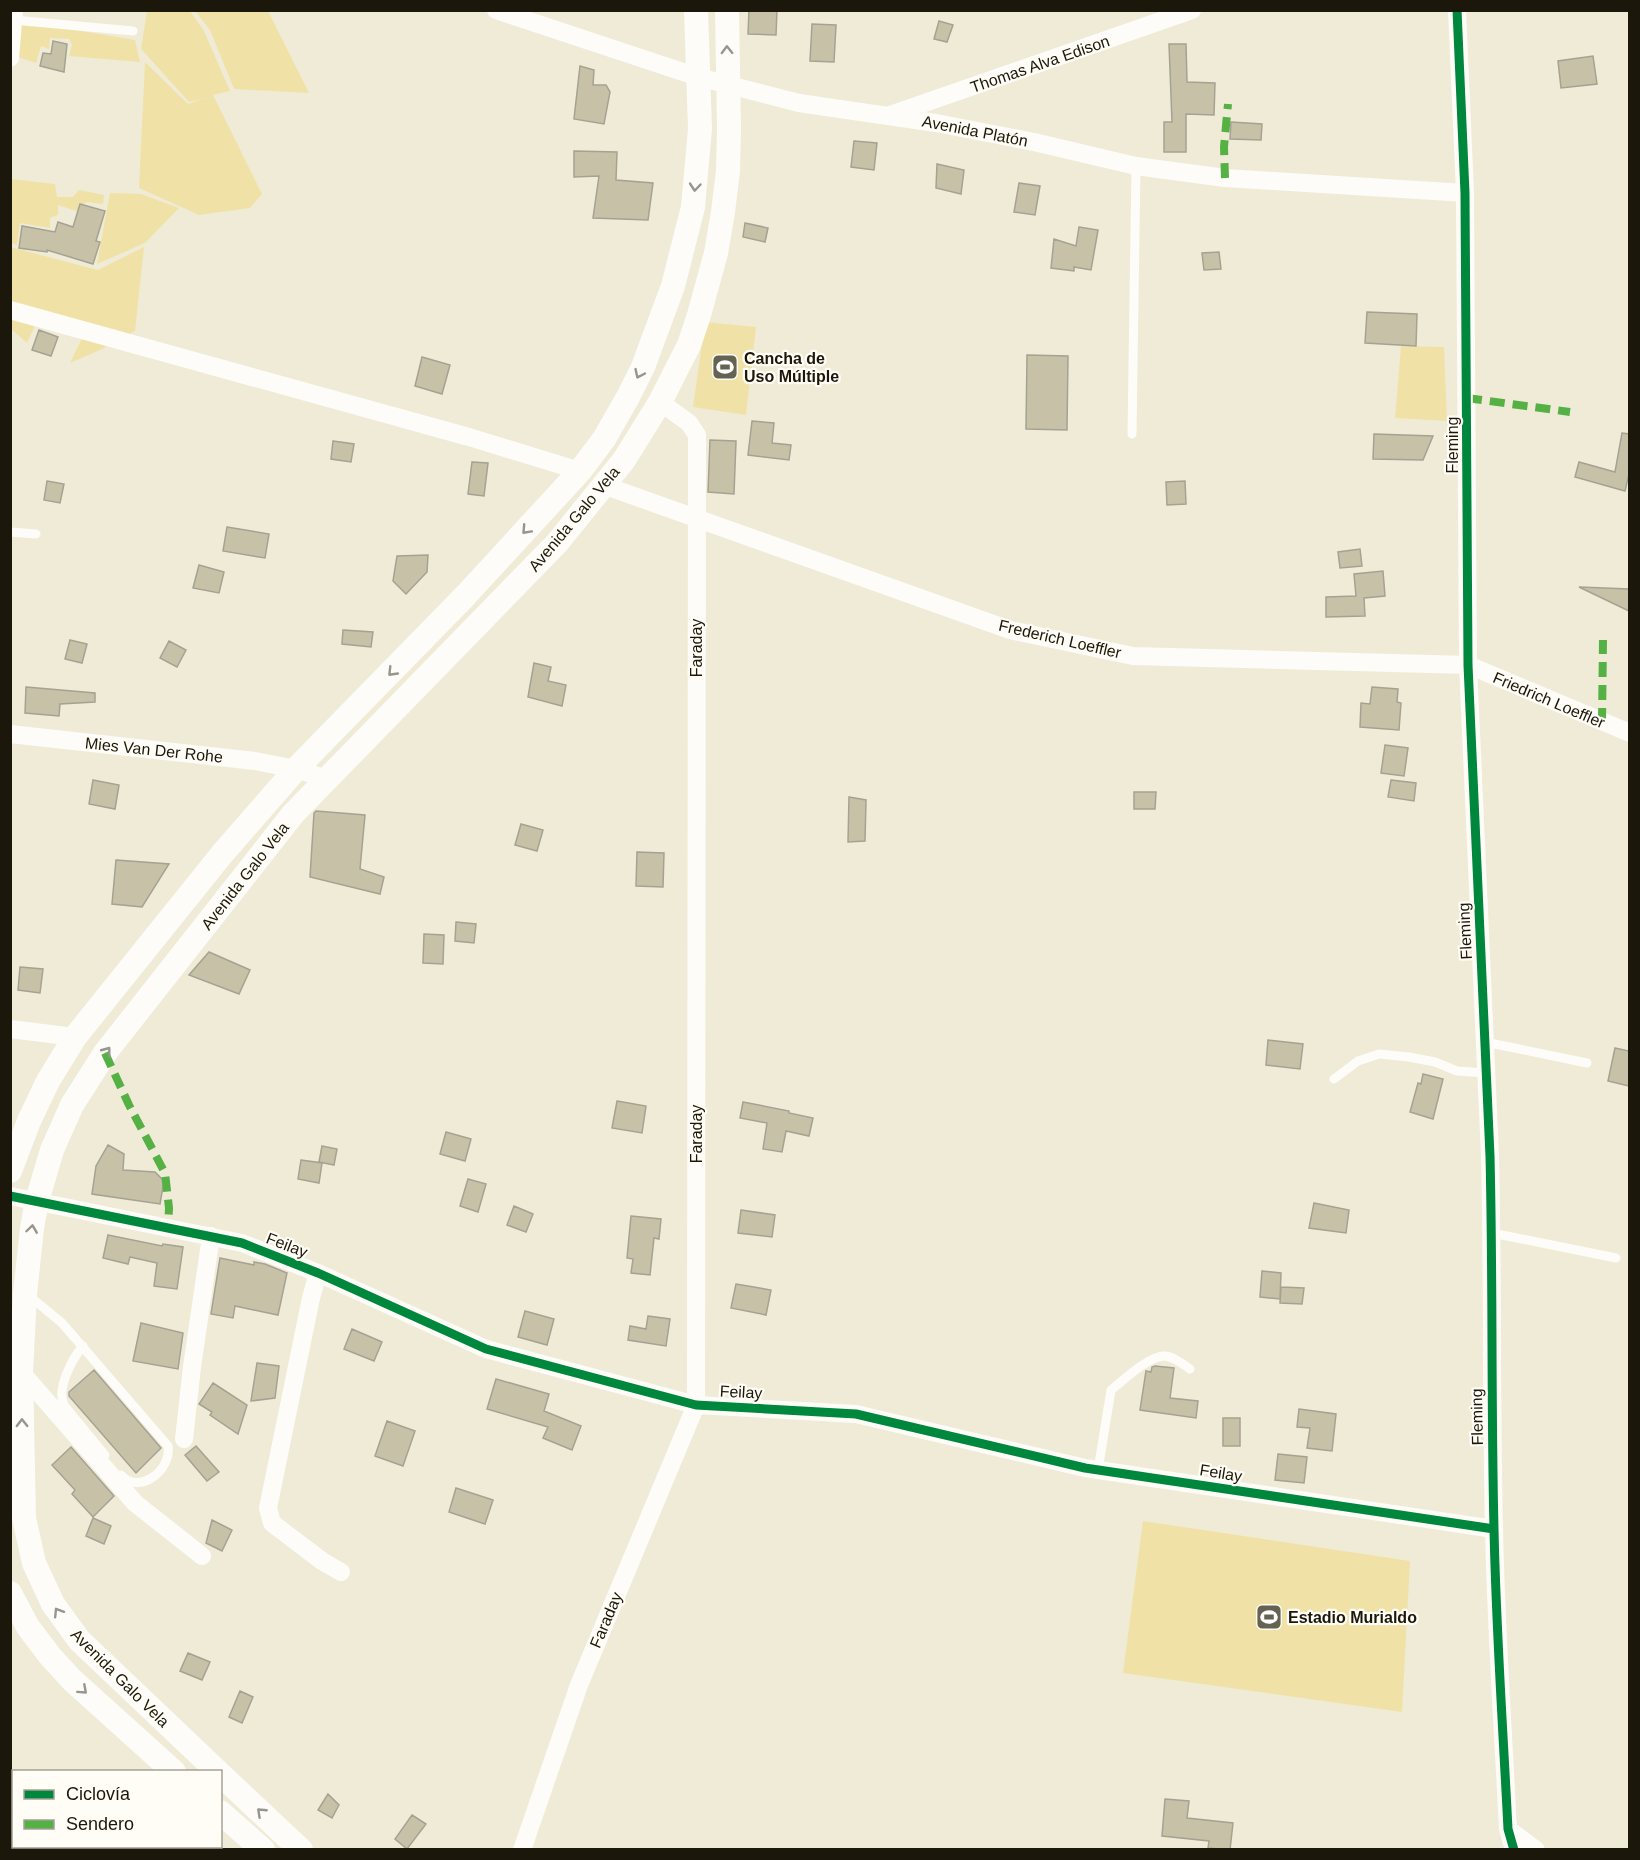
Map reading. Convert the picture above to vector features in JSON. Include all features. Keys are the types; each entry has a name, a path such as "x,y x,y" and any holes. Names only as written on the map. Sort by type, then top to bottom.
{"main road":[{"name":"Avenida Galo Vela","path":"10,1171 29,1121 48,1081 75,1037 222,854 296,769 466,595 580,471 604,439 643,367 673,286 693,207 700,129 696,10"},
{"name":"Avenida Galo Vela","path":"216,1770 79,1640 65,1623 43,1584 31,1552 24,1518 21,1372 25,1294 37,1201 52,1150 72,1105 105,1053 293,814 556,543 624,459 660,402 689,345 709,284 716,253 728,171 727,10"},
{"name":"Avenida Galo Vela","path":"10,1593 28,1627 50,1656 72,1680 172,1770"},
{"name":"Avenida Galo Vela","path":"222,1776 301,1850"},
{"path":"222,1814 263,1850"}],"street":[{"name":"Avenida Platón","path":"496,10 698,77 799,103 1034,142 1136,166 1225,178 1465,193"},
{"name":"Thomas Alva Edison","path":"888,116 1192,10"},
{"name":"Fleming","path":"1457,10 1465,193 1468,665 1492,1233 1494,1529 1508,1829 1514,1850"},
{"path":"10,58 14,16"},
{"path":"10,310 469,437 580,471"},
{"name":"Faraday","path":"522,1850 579,1685 696,1405 697,435 689,423 660,402"},
{"name":"Frederich Loeffler","path":"603,485 1010,630 1133,656 1468,665"},
{"name":"Friedrich Loeffler","path":"1468,665 1629,733"},
{"name":"Mies Van Der Rohe","path":"10,734 255,761 296,769 327,779"},
{"path":"10,1029 75,1037"},
{"name":"Feilay","path":"10,1196 242,1243 318,1273 486,1349 696,1405 856,1413 1098,1470 1494,1529"},
{"path":"184,1439 192,1367 212,1236"},
{"path":"318,1273 308,1309 268,1508 272,1523 322,1561 341,1572"},
{"path":"21,1372 135,1503 202,1556"},
{"path":"1508,1829 1536,1850"}],"lane":[{"path":"14,16 133,31"},
{"path":"1132,434 1136,166"},
{"path":"10,532 36,534"},
{"path":"1485,1042 1587,1063"},
{"path":"1334,1079 1358,1061 1379,1054 1435,1062 1457,1071 1486,1073"},
{"path":"1492,1233 1616,1258"},
{"path":"25,1294 62,1323 83,1346 168,1446 166,1464 144,1482 129,1482 123,1478 62,1401 63,1384 76,1353 83,1346"},
{"path":"1098,1470 1111,1390 1151,1360 1165,1356 1181,1362 1190,1369"}],"shaded area":[{"path":"147,11 190,11 204,31 230,91 213,95 262,194 250,208 199,215 139,188 145,62 188,104 204,98 189,102 141,49"},
{"path":"195,11 268,11 309,93 234,89 210,30"},
{"path":"16,20 135,40 140,62 69,56 72,45 69,39 50,38 49,49 41,46 36,63 15,56"},
{"path":"10,179 55,184 57,197 73,197 79,190 104,195 103,204 86,202 79,212 58,205 58,215 50,218 50,228 20,223 17,245 11,243"},
{"path":"110,193 141,194 179,208 145,243 97,264"},
{"path":"10,247 98,270 144,247 135,331 70,363 85,332 39,317 27,343 11,329"},
{"name":"Cancha de Uso Múltiple","path":"705,322 756,327 746,415 693,407"},
{"path":"1401,346 1444,347 1447,421 1395,418"},
{"name":"Estadio Murialdo","path":"1143,1521 1410,1561 1402,1712 1123,1673"}],"building":[{"path":"749,10 777,10 776,35 748,34"},
{"path":"939,21 953,25 947,42 934,39"},
{"path":"812,24 836,25 834,62 810,61"},
{"path":"53,41 67,44 64,72 40,66 43,53 51,54"},
{"path":"1169,44 1186,44 1187,82 1215,83 1214,115 1186,114 1186,152 1164,152 1164,122 1172,122"},
{"path":"1593,56 1597,84 1561,88 1558,61"},
{"path":"580,66 594,70 593,85 606,85 610,92 604,124 574,119"},
{"path":"1231,122 1262,124 1261,140 1230,139"},
{"path":"854,141 877,143 874,170 851,167"},
{"path":"574,151 617,152 616,180 653,183 648,220 593,218 599,176 574,177"},
{"path":"937,164 964,170 961,194 936,188"},
{"path":"1019,183 1040,186 1035,215 1014,212"},
{"path":"80,204 105,211 96,241 100,242 93,264 47,250 47,252 19,248 22,226 55,232 58,222 73,227"},
{"path":"745,223 768,228 765,242 743,237"},
{"path":"1079,227 1098,230 1091,270 1074,267 1074,271 1051,268 1054,239 1076,246"},
{"path":"1219,252 1221,269 1204,270 1202,253"},
{"path":"1367,312 1417,314 1416,346 1365,343"},
{"path":"39,330 58,337 51,356 32,350"},
{"path":"1027,355 1068,356 1067,430 1026,429"},
{"path":"422,357 450,365 442,394 415,386"},
{"path":"752,421 774,423 772,443 791,445 789,460 748,455"},
{"path":"1622,433 1629,434 1629,474 1625,491 1575,477 1579,462 1615,472"},
{"path":"1374,434 1433,436 1423,460 1373,459"},
{"path":"710,440 736,441 734,494 708,492"},
{"path":"333,441 354,444 351,462 331,459"},
{"path":"472,462 488,463 484,496 468,494"},
{"path":"47,481 64,484 60,503 44,500"},
{"path":"1185,481 1186,504 1167,505 1166,482"},
{"path":"227,527 269,534 265,558 223,551"},
{"path":"1360,549 1362,566 1340,568 1338,552"},
{"path":"428,555 427,572 406,594 393,581 397,556"},
{"path":"199,565 224,572 219,593 193,588"},
{"path":"1383,571 1385,596 1364,598 1365,616 1326,617 1326,597 1356,596 1354,574"},
{"path":"1579,587 1629,589 1629,611"},
{"path":"343,630 373,632 371,647 342,644"},
{"path":"70,640 87,644 82,663 65,659"},
{"path":"169,641 186,650 177,667 160,658"},
{"path":"534,663 551,667 548,681 566,685 562,706 528,697"},
{"path":"26,687 95,693 95,702 60,704 59,716 25,713"},
{"path":"1372,687 1398,689 1397,702 1401,703 1399,730 1360,727 1361,703 1370,704"},
{"path":"1385,745 1408,748 1404,776 1381,773"},
{"path":"93,780 119,785 115,809 89,804"},
{"path":"1391,780 1416,783 1414,801 1388,797"},
{"path":"1134,792 1156,792 1155,809 1134,809"},
{"path":"849,797 866,800 865,841 848,842"},
{"path":"316,811 365,815 360,869 384,877 380,894 310,877 314,813"},
{"path":"521,824 543,830 537,851 515,845"},
{"path":"637,852 664,853 663,887 636,886"},
{"path":"116,860 169,864 142,907 112,904"},
{"path":"456,922 476,924 474,943 455,941"},
{"path":"424,934 444,935 443,964 423,963"},
{"path":"209,952 250,970 239,994 189,975"},
{"path":"20,967 43,969 40,993 18,990"},
{"path":"1268,1040 1303,1044 1300,1069 1266,1065"},
{"path":"1615,1048 1629,1051 1629,1086 1608,1081"},
{"path":"1423,1074 1443,1079 1433,1119 1410,1112 1418,1083 1421,1084"},
{"path":"617,1101 646,1106 642,1133 612,1128"},
{"path":"743,1102 813,1118 809,1136 786,1131 782,1152 763,1149 767,1123 740,1118"},
{"path":"446,1132 471,1139 465,1161 440,1154"},
{"path":"108,1145 124,1154 123,1170 155,1172 164,1181 160,1204 92,1194 96,1166"},
{"path":"322,1146 337,1149 334,1165 319,1162"},
{"path":"301,1160 322,1163 319,1183 298,1179"},
{"path":"468,1179 486,1184 478,1212 460,1206"},
{"path":"1314,1203 1349,1210 1346,1233 1309,1228"},
{"path":"514,1206 533,1214 526,1232 507,1225"},
{"path":"741,1210 775,1215 772,1237 738,1233"},
{"path":"631,1216 661,1219 659,1239 654,1238 650,1275 631,1273 633,1259 627,1258"},
{"path":"108,1235 162,1246 163,1244 183,1247 177,1289 154,1286 157,1263 130,1257 128,1264 103,1258"},
{"path":"220,1258 254,1265 254,1262 265,1264 287,1273 278,1315 235,1306 233,1318 211,1314"},
{"path":"1262,1271 1281,1273 1280,1299 1260,1297"},
{"path":"736,1284 771,1290 766,1315 731,1308"},
{"path":"1281,1287 1304,1288 1302,1304 1280,1303"},
{"path":"525,1311 554,1319 547,1345 518,1337"},
{"path":"648,1316 670,1319 666,1346 628,1340 630,1326 646,1329"},
{"path":"141,1323 183,1333 178,1369 133,1361"},
{"path":"352,1329 382,1342 374,1361 344,1349"},
{"path":"257,1363 279,1366 275,1398 251,1401"},
{"path":"1152,1367 1174,1368 1170,1398 1198,1401 1196,1418 1140,1410 1146,1371 1151,1372"},
{"path":"94,1370 161,1448 136,1473 69,1396 69,1392"},
{"path":"496,1379 549,1394 544,1411 581,1426 572,1450 543,1438 548,1427 487,1409"},
{"path":"213,1383 247,1405 238,1434 210,1415 212,1412 199,1404"},
{"path":"1299,1409 1336,1414 1332,1451 1307,1448 1310,1428 1297,1427"},
{"path":"1223,1418 1240,1418 1240,1446 1223,1446"},
{"path":"387,1421 415,1431 403,1466 375,1456"},
{"path":"196,1446 219,1472 207,1481 185,1455"},
{"path":"71,1447 114,1496 93,1517 72,1494 75,1490 52,1465"},
{"path":"1278,1454 1307,1457 1304,1483 1275,1480"},
{"path":"456,1488 493,1500 485,1524 449,1512"},
{"path":"93,1518 111,1526 104,1544 86,1536"},
{"path":"212,1520 232,1530 222,1551 206,1543"},
{"path":"188,1653 210,1662 202,1680 180,1671"},
{"path":"240,1691 253,1697 242,1723 229,1717"},
{"path":"328,1794 339,1805 332,1818 318,1810"},
{"path":"1165,1799 1189,1801 1187,1818 1233,1823 1230,1850 1208,1848 1209,1841 1162,1836"},
{"path":"412,1815 426,1824 407,1849 395,1839"}],"marked path":[{"path":"1225,178 1224,147 1228,104"},
{"path":"1467,398 1570,412"},
{"path":"1602,723 1603,640"},
{"path":"105,1053 165,1173 169,1208 168,1228"}],"cycle path":[{"path":"1457,10 1465,193 1468,665 1490,1156 1495,1567 1508,1829 1514,1850"},
{"path":"10,1196 242,1243 318,1273 486,1349 696,1405 856,1414 1085,1468 1494,1529"}],"place":[{"name":"Cancha de Uso Múltiple","path":"725,367"},
{"name":"Estadio Murialdo","path":"1269,1617"}]}
